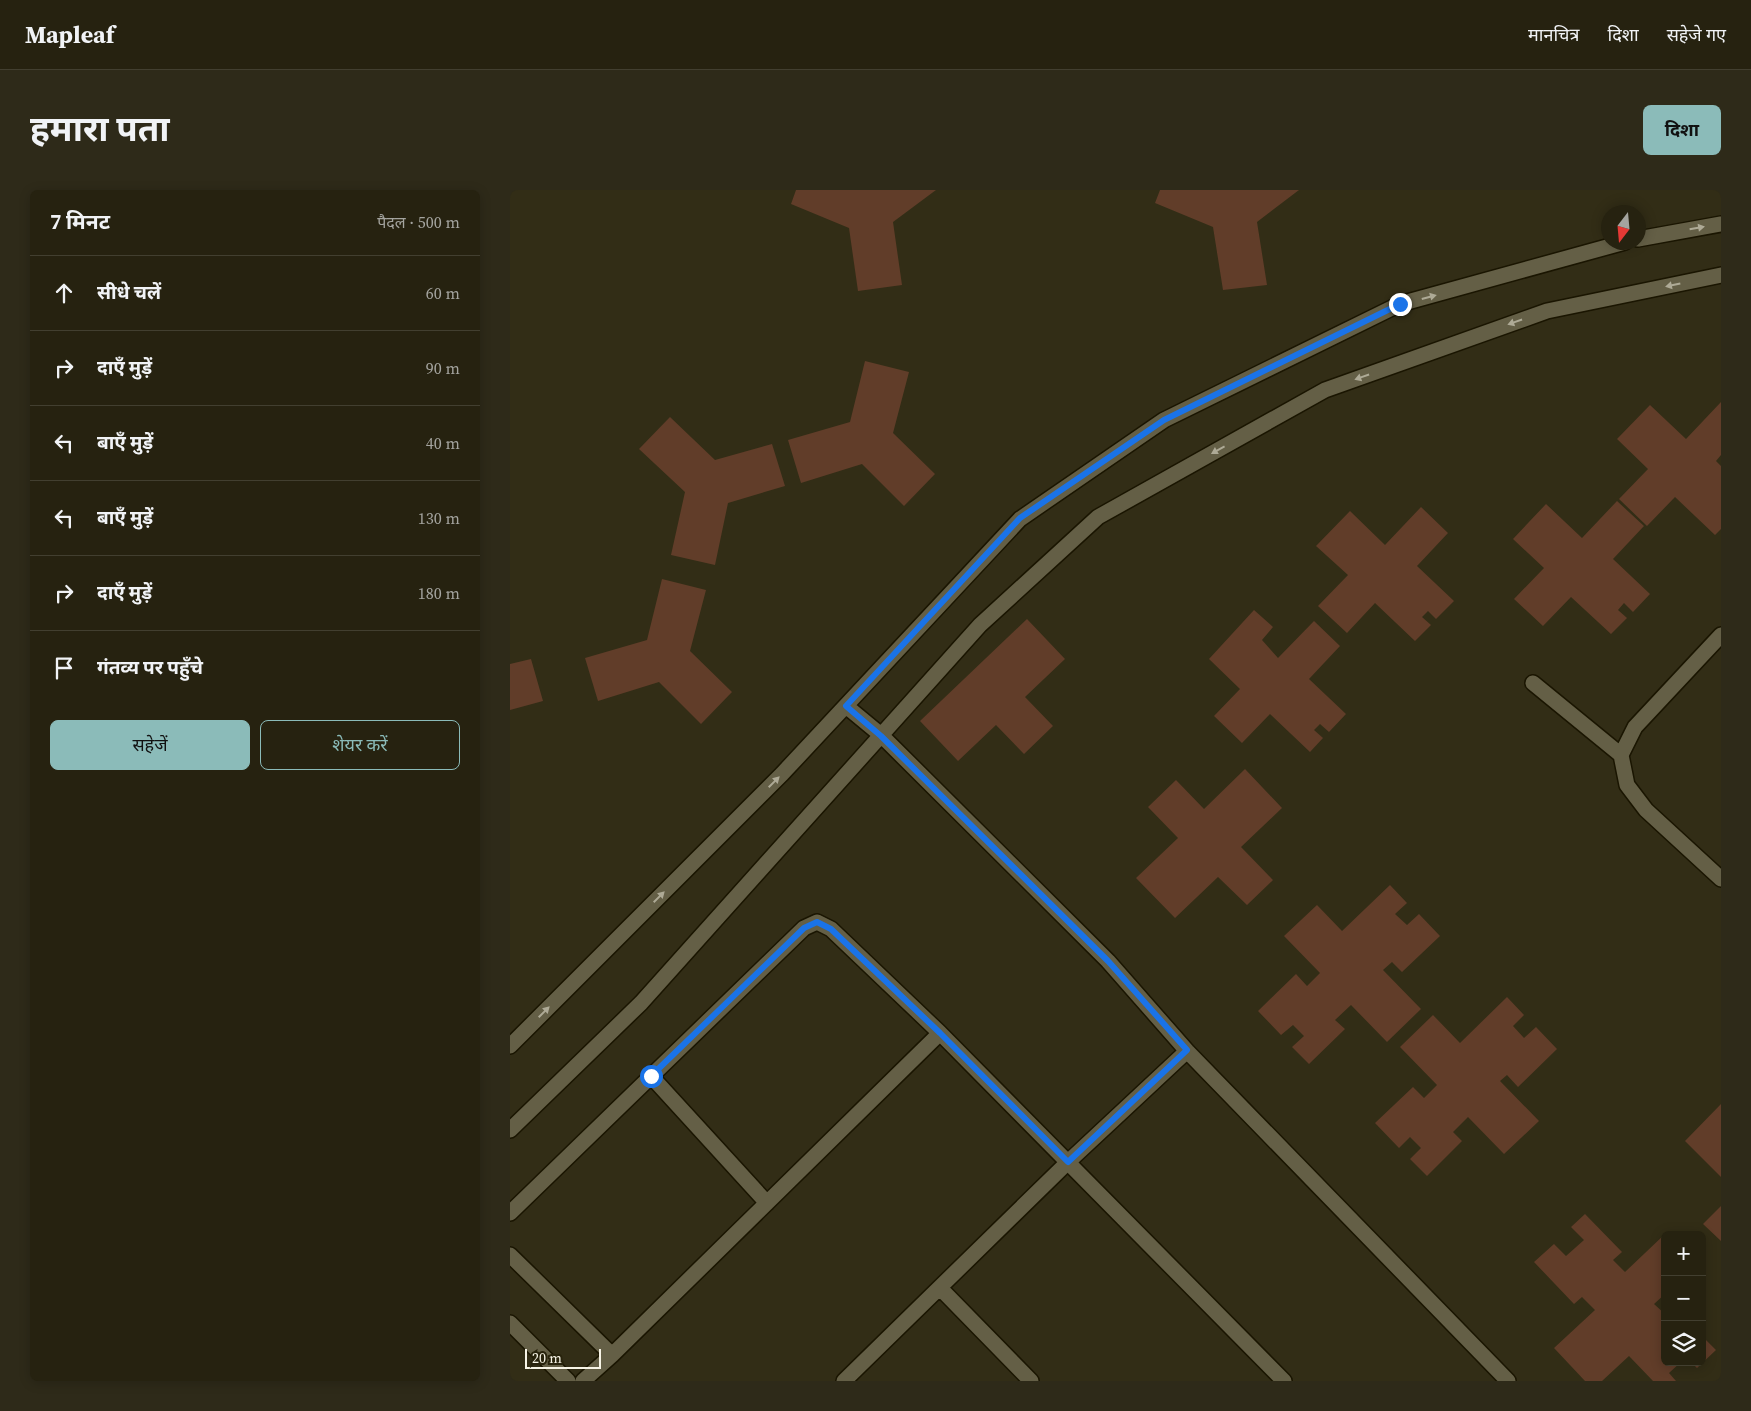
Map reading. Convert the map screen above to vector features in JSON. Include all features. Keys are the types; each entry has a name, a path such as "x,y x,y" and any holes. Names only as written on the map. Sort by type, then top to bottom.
{"street":[{"path":"1646,238 1721,224"},
{"path":"510,1046 775,781 1020,518 1164,420 1400,304 1601,249"},
{"path":"510,1130 641,1003 980,625 1098,517 1325,390 1547,311 1721,276"},
{"path":"1620,755 1635,727 1721,635"},
{"path":"1532,683 1620,755 1627,784 1646,810 1721,879"},
{"path":"846,706 881,736 1108,961 1187,1050 1508,1381"},
{"path":"510,1214 804,928 817,922 831,929 940,1033 1284,1381"},
{"path":"583,1381 767,1204 940,1033"},
{"path":"844,1381 1068,1162 1187,1050"},
{"path":"651,1076 767,1204"},
{"path":"510,1255 612,1355"},
{"path":"940,1288 1031,1381"},
{"path":"510,1323 568,1381"}],"building":[{"path":"796,190 936,190 893,222 902,285 858,291 849,228 791,204"},
{"path":"1160,190 1299,190 1257,222 1267,285 1223,290 1213,227 1155,203"},
{"path":"865,361 909,372 893,433 935,474 904,506 862,464 801,483 788,440 850,422"},
{"path":"1721,402 1721,455 1716,461 1721,466 1721,529 1715,535 1675,497 1647,526 1619,499 1648,469 1617,439 1650,405 1686,439"},
{"path":"670,417 715,460 772,444 785,486 728,503 715,565 671,555 685,492 639,449"},
{"path":"1617,501 1644,526 1613,559 1650,594 1633,612 1624,603 1618,610 1627,618 1611,634 1571,597 1543,626 1514,599 1544,568 1513,539 1546,504 1582,538"},
{"path":"1421,507 1448,533 1417,566 1454,601 1436,619 1428,611 1422,617 1431,625 1415,641 1375,603 1347,633 1318,606 1348,575 1316,546 1350,511 1385,545"},
{"path":"662,579 706,590 690,651 732,692 701,724 659,682 598,701 585,658 647,640"},
{"path":"1254,610 1273,627 1262,640 1278,658 1314,621 1340,646 1309,679 1346,714 1329,732 1320,724 1314,730 1323,738 1310,752 1270,714 1242,743 1214,716 1240,689 1209,659"},
{"path":"1027,619 1065,659 1025,697 1053,726 1024,754 996,725 958,761 920,721"},
{"path":"531,659 543,701 510,710 510,664"},
{"path":"1245,769 1282,808 1241,847 1273,880 1247,905 1218,877 1175,918 1136,878 1178,838 1148,807 1176,780 1204,809"},
{"path":"1390,885 1407,903 1395,914 1407,925 1419,914 1440,936 1402,972 1392,962 1383,970 1421,1009 1387,1042 1351,1005 1335,1020 1345,1029 1309,1064 1292,1047 1304,1036 1293,1025 1281,1035 1258,1011 1296,974 1307,986 1320,973 1284,936 1317,905 1342,931"},
{"path":"1507,997 1524,1015 1513,1026 1524,1038 1536,1027 1557,1049 1518,1087 1507,1075 1500,1081 1539,1121 1504,1154 1468,1117 1453,1132 1462,1141 1427,1176 1410,1159 1421,1148 1410,1137 1399,1148 1375,1123 1413,1087 1424,1098 1437,1085 1400,1047 1433,1015 1460,1043"},
{"path":"1721,1104 1721,1177 1685,1141"},
{"path":"1721,1206 1721,1241 1703,1224"},
{"path":"1585,1214 1622,1252 1613,1260 1625,1272 1661,1238 1661,1298 1654,1304 1661,1310 1661,1366 1677,1366 1669,1373 1676,1381 1653,1381 1629,1356 1602,1381 1585,1381 1554,1348 1595,1310 1582,1297 1574,1304 1534,1262 1554,1244 1566,1256 1584,1240 1571,1227"},
{"path":"1706,1340 1716,1350 1706,1359"}],"route":[{"path":"651,1076 804,928 817,922 831,929 940,1033 1068,1162 1187,1050 1108,961 881,736 846,706 1020,518 1164,420 1400,304"}]}
